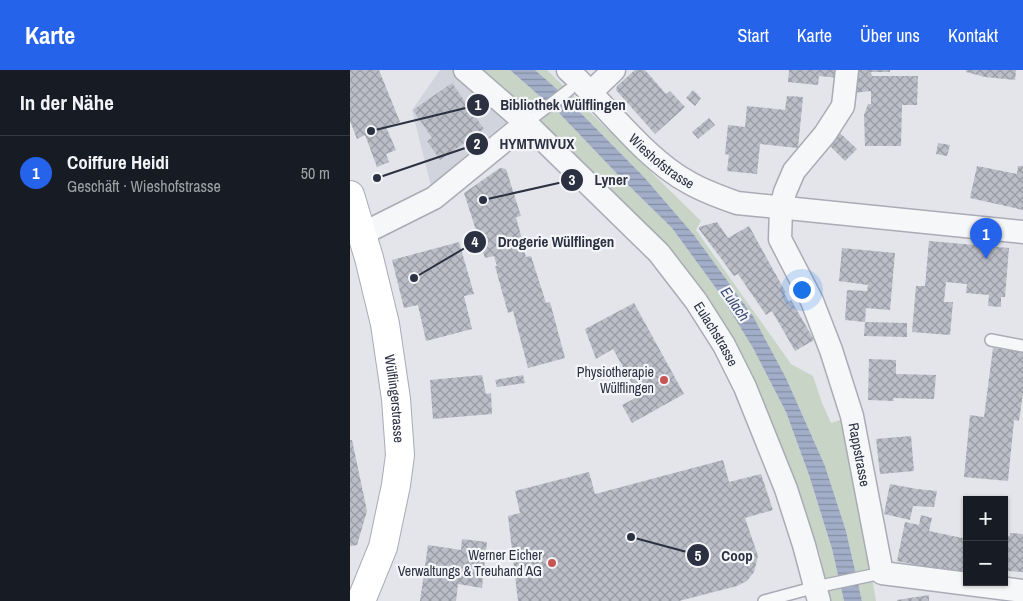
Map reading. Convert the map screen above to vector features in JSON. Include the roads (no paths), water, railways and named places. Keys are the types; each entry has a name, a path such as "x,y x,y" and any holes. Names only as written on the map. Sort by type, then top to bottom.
{"street":[{"name":"Eulachstrasse","path":"465,70 533,117 659,253 696,301 745,387 786,489 823,590"},
{"path":"591,92 614,70"},
{"path":"781,208 785,192 794,171 825,134 843,106 847,70"},
{"name":"Wieshofstrasse","path":"568,80 591,92 645,149 686,182 737,203 1023,232"},
{"path":"356,236 434,198 533,117"},
{"name":"Wülflingerstrasse","path":"350,195 356,236 385,324 396,399 400,455 396,485 383,547 360,601"},
{"name":"Rappstrasse","path":"781,208 780,240 812,302 831,350 852,416 872,575"},
{"path":"872,575 1023,591"}],"lane":[{"path":"533,117 568,80"},
{"path":"991,340 1023,346"},
{"path":"764,601 823,590 872,575"}],"water":[{"name":"Eulach","path":"510,70 535,70 558,90 644,177 694,235 753,316 786,378 825,466 846,531 862,601 844,601 832,549 809,475 786,412 753,348 718,291 672,228 559,113"}],"place":[{"name":"Bibliothek Wülflingen","path":"371,131"},
{"name":"HYMTWIVUX","path":"377,178"},
{"name":"Lyner","path":"483,200"},
{"name":"Coiffure Heidi","path":"986,259"},
{"name":"Drogerie Wülflingen","path":"414,278"},
{"name":"Physiotherapie Wülflingen","path":"664,380"},
{"name":"Coop","path":"631,537"},
{"name":"Werner Eicher Verwaltungs & Treuhand AG","path":"552,563"}]}
